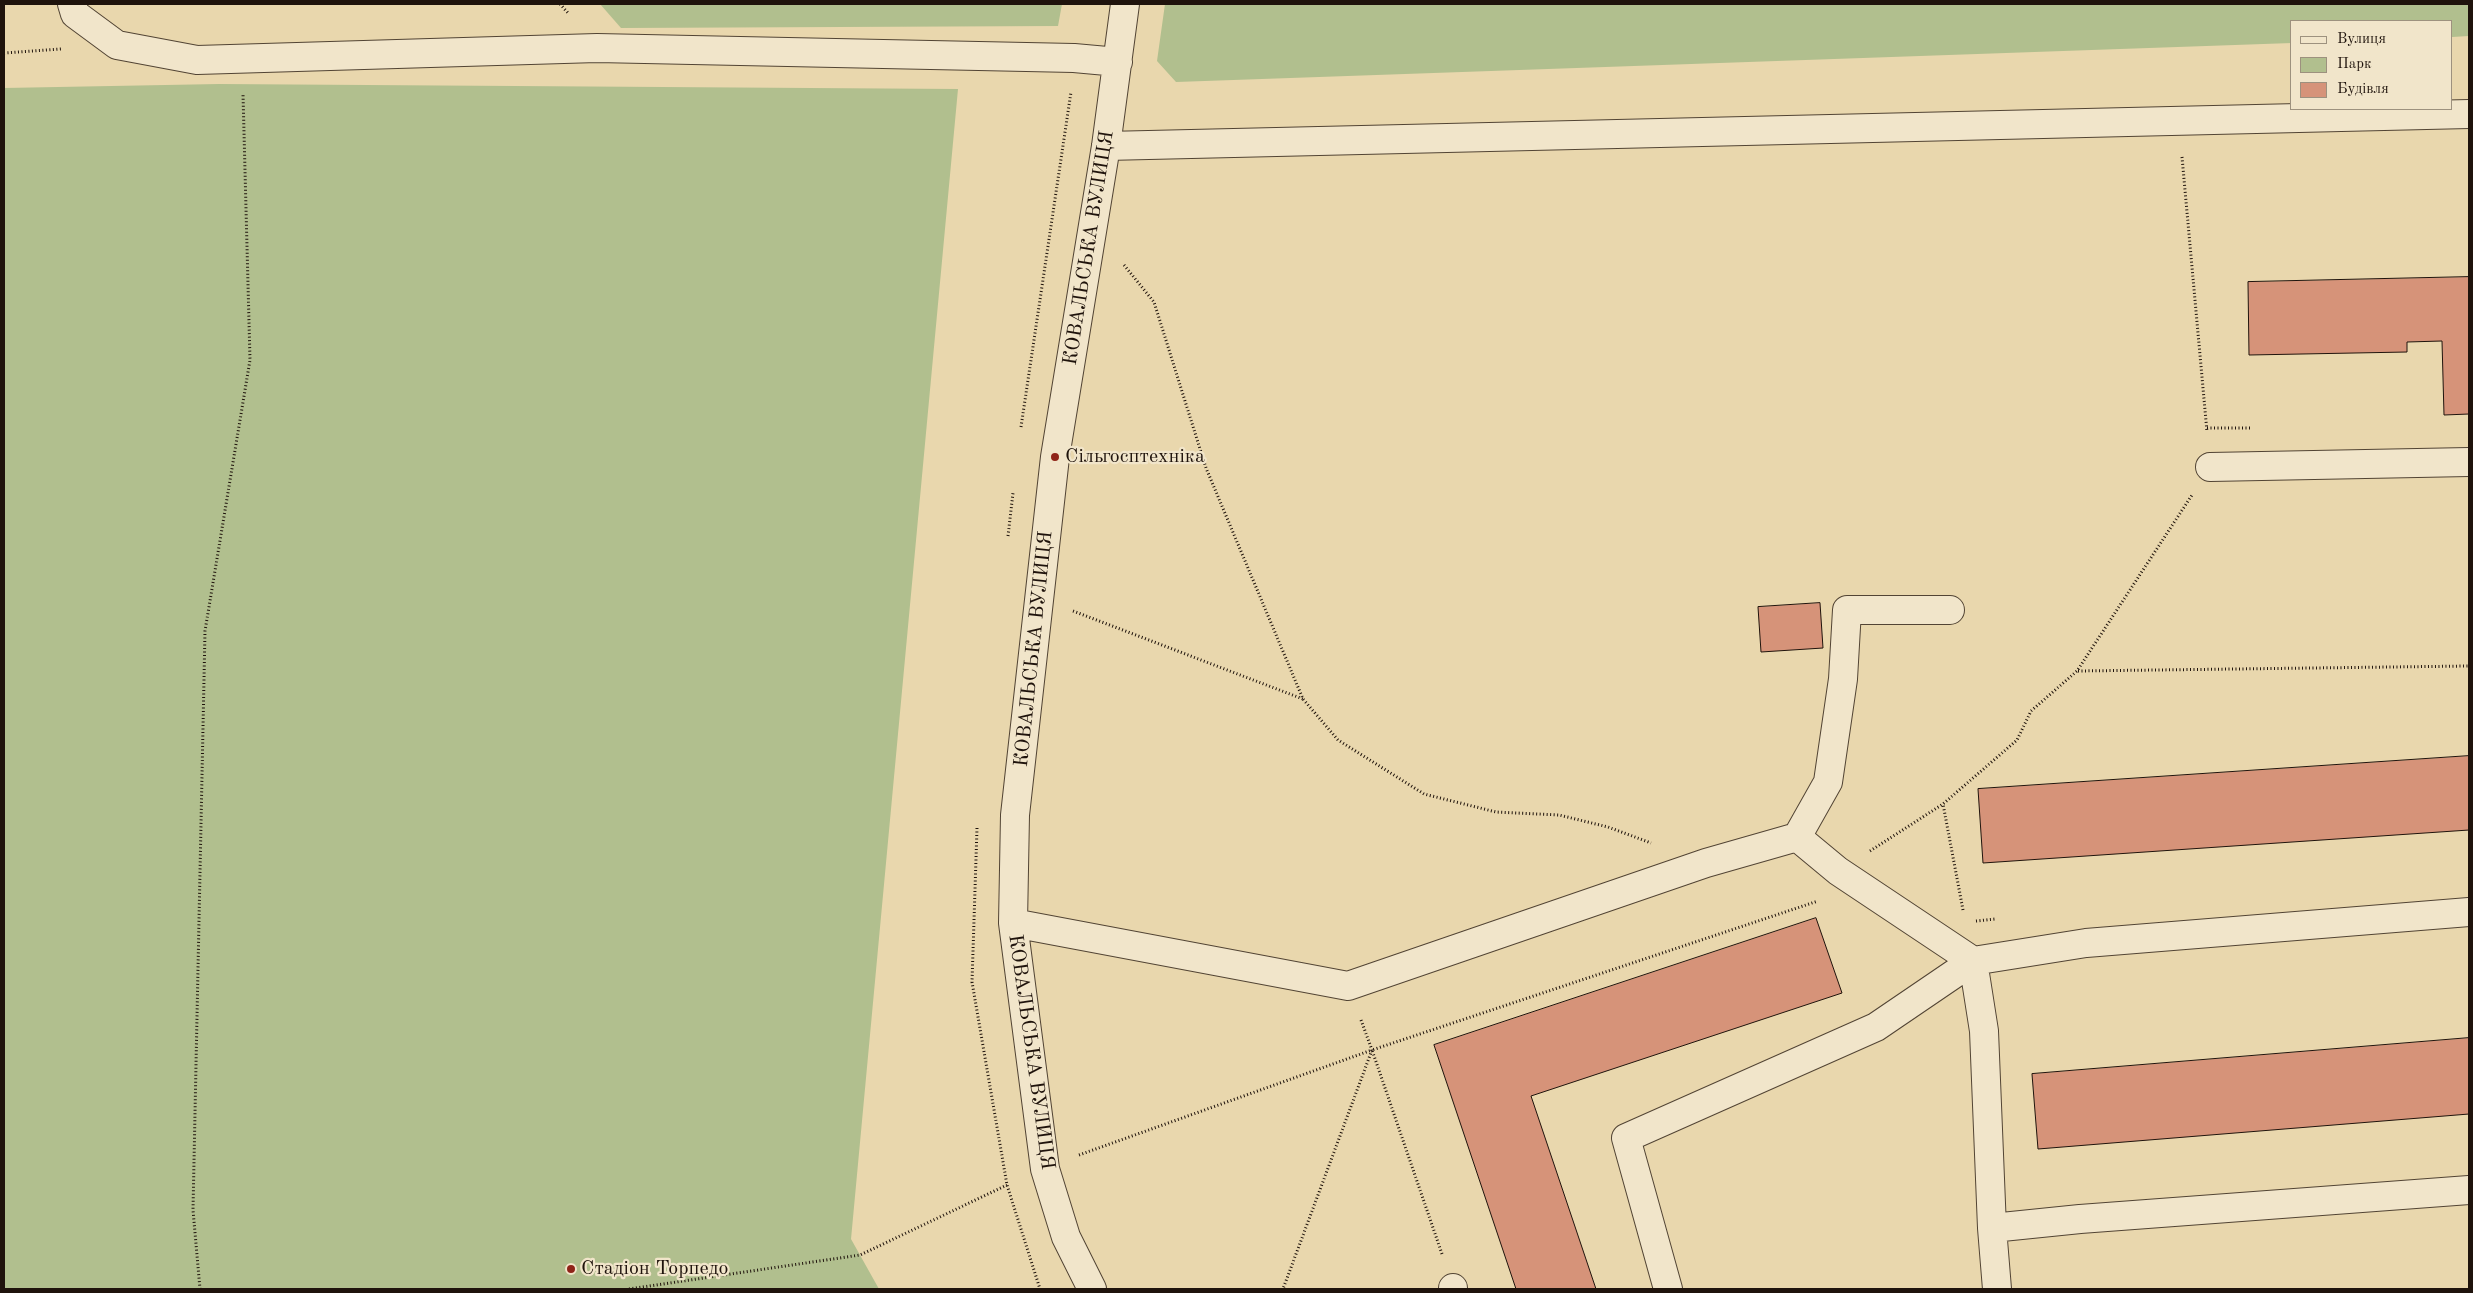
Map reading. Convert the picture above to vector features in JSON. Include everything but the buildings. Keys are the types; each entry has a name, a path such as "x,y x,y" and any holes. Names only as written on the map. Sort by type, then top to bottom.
{"street":[{"path":"72,4 74,14 117,45 197,60 597,48 1074,58 1118,62"},
{"name":"КОВАЛЬСЬКА ВУЛИЦЯ","path":"1092,1289 1066,1237 1044,1169 1013,923 1015,815 1055,457 1106,146 1125,4"},
{"path":"1106,146 2469,114"},
{"path":"2210,467 2469,462"},
{"path":"1013,923 1348,986 1706,863 1798,837 1828,782 1843,679 1847,610 1950,610"},
{"path":"1798,837 1838,871 1973,961 1984,1031 1992,1228 1997,1289"},
{"path":"1668,1289 1626,1138 1876,1026 1973,961 2086,944 2469,912"},
{"path":"1992,1228 2080,1219 2469,1190"}],"path":[{"path":"200,1289 194,1210 204,630 250,360 242,58"},
{"path":"1028,374 1074,58"},
{"path":"1077,1156 1372,1050 1826,898 1838,871 1943,804 2017,740 2031,711 2077,671 2210,467 2178,122"},
{"path":"1092,228 1154,302 1206,468 1303,699 1338,740 1424,794 1496,812 1559,815 1608,827 1652,844"},
{"path":"1039,600 1105,622 1303,699"},
{"path":"2077,671 2469,666"},
{"path":"1943,804 1973,961"},
{"path":"1372,1050 1453,1289"},
{"path":"1283,1289 1372,1050"},
{"path":"629,1289 860,1255 1007,1185"}],"green space":[{"path":"600,4 1062,4 1058,26 621,28"},
{"path":"1165,4 2469,4 2469,36 2453,37 2453,20 2290,20 2290,43 1176,82 1157,61"},
{"path":"219,84 958,89 851,1239 879,1289 4,1289 4,88"}],"place":[{"name":"Сільгосптехніка","path":"1055,457"},
{"name":"Стадіон Торпедо","path":"571,1269"}]}
